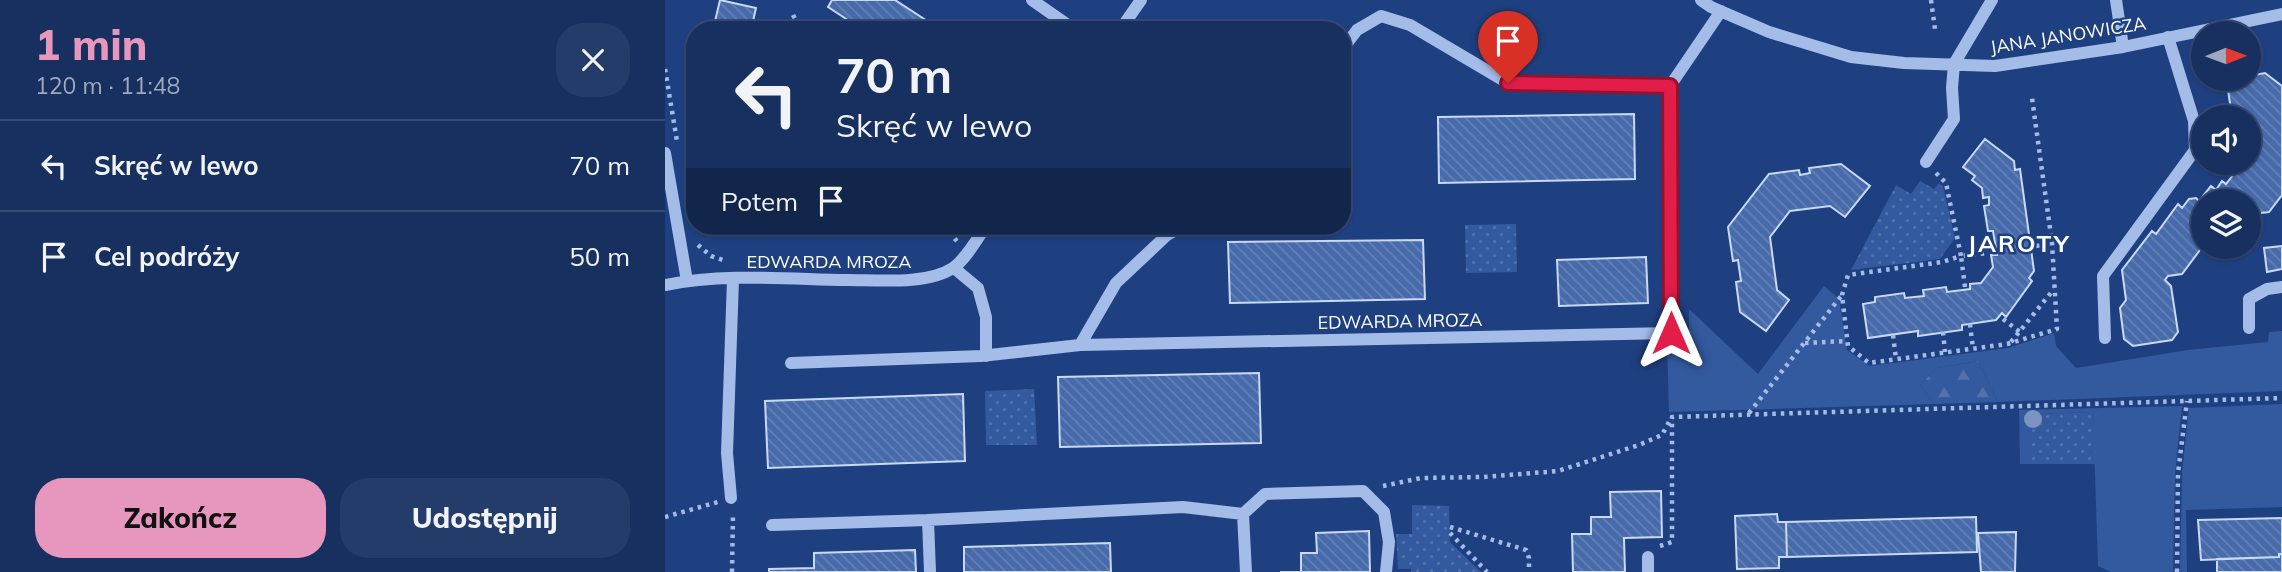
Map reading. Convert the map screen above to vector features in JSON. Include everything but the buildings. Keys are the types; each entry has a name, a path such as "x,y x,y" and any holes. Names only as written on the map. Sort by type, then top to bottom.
{"street":[{"path":"1032,0 1062,21"},
{"path":"1126,21 1141,0"},
{"path":"1926,162 1954,119 1954,64 1991,0"},
{"path":"2116,0 2123,47"},
{"path":"1351,38 1357,30 1381,16 1410,24 1508,83 1670,86 1712,4"},
{"name":"JANA JANOWICZA","path":"1712,4 1769,32 1851,57 1904,63 1995,66 2123,47 2282,14"},
{"path":"2105,338 2103,276 2195,150 2194,121 2168,37"},
{"name":"EDWARDA MROZA","path":"791,363 986,356 1080,345 1671,333 1670,86"},
{"path":"665,153 687,281"},
{"path":"979,235 954,268 978,288 986,317 986,356"},
{"path":"1080,345 1116,283 1167,235"},
{"name":"EDWARDA MROZA","path":"665,285 733,279 901,280 933,276 954,268"},
{"name":"EDWARDA MROZA","path":"731,498 727,453 733,279"},
{"path":"2249,328 2249,299 2267,289 2282,287"},
{"path":"772,525 1183,507 1243,514 1265,494 1363,491 1384,512 1389,542 1386,572"},
{"path":"1243,514 1246,572"},
{"path":"929,520 930,572"},
{"path":"1648,556 1649,572"}],"path":[{"path":"1931,0 1935,29"},
{"path":"793,15 796,21"},
{"path":"665,69 678,150"},
{"path":"1842,295 1848,346 1870,363 2011,343 2057,329 2052,243 2032,98"},
{"path":"1926,162 1946,183 1962,256 1965,288"},
{"path":"951,235 958,242"},
{"path":"695,242 711,256 728,262"},
{"path":"2036,246 2052,243"},
{"path":"1748,414 1842,295 1848,275 1987,253"},
{"path":"2011,343 2055,289"},
{"path":"2003,319 2020,332"},
{"path":"1970,324 1973,349"},
{"path":"1943,332 1945,352"},
{"path":"1893,335 1895,359"},
{"path":"1804,343 1847,341"},
{"path":"1672,417 2282,398"},
{"path":"2177,572 2178,473 2187,401"},
{"path":"1363,491 1421,478 1483,477 1558,471 1662,435 1672,417"},
{"path":"1648,556 1656,547 1672,542 1672,417"},
{"path":"665,517 731,498 734,528 732,572"},
{"path":"1487,572 1450,530 1525,550 1529,558 1529,572"}],"green space":[{"path":"1920,181 1934,189 1939,183 1943,187 1955,238 1940,259 1851,270 1896,185 1911,194"},
{"path":"1516,224 1517,272 1466,273 1465,225"},
{"path":"1824,286 1839,299 1847,350 1870,366 2008,348 2054,333 2056,346 2076,368 2188,350 2268,342 2269,332 2282,331 2282,391 1998,402 1978,361 1937,368 1920,385 1934,404 1669,412 1667,343 1689,343 1689,309 1758,374"},
{"path":"1978,361 1998,402 1934,404 1920,385 1937,368"},
{"path":"1034,389 1037,445 986,445 985,391"},
{"path":"2282,404 2282,507 2186,510 2187,572 2180,572 2182,472 2189,408"},
{"path":"2182,406 2175,474 2173,572 2111,572 2098,566 2093,412 2028,414 2028,464 2020,464 2019,410"},
{"path":"2093,412 2096,464 2028,464 2028,414"},
{"path":"1412,505 1449,506 1450,542 1481,572 1411,572 1411,569 1398,569 1396,534 1412,534"}],"district":[{"name":"JAROTY","path":"2019,243"}],"route":[{"path":"1508,83 1670,86 1671,333"}]}
